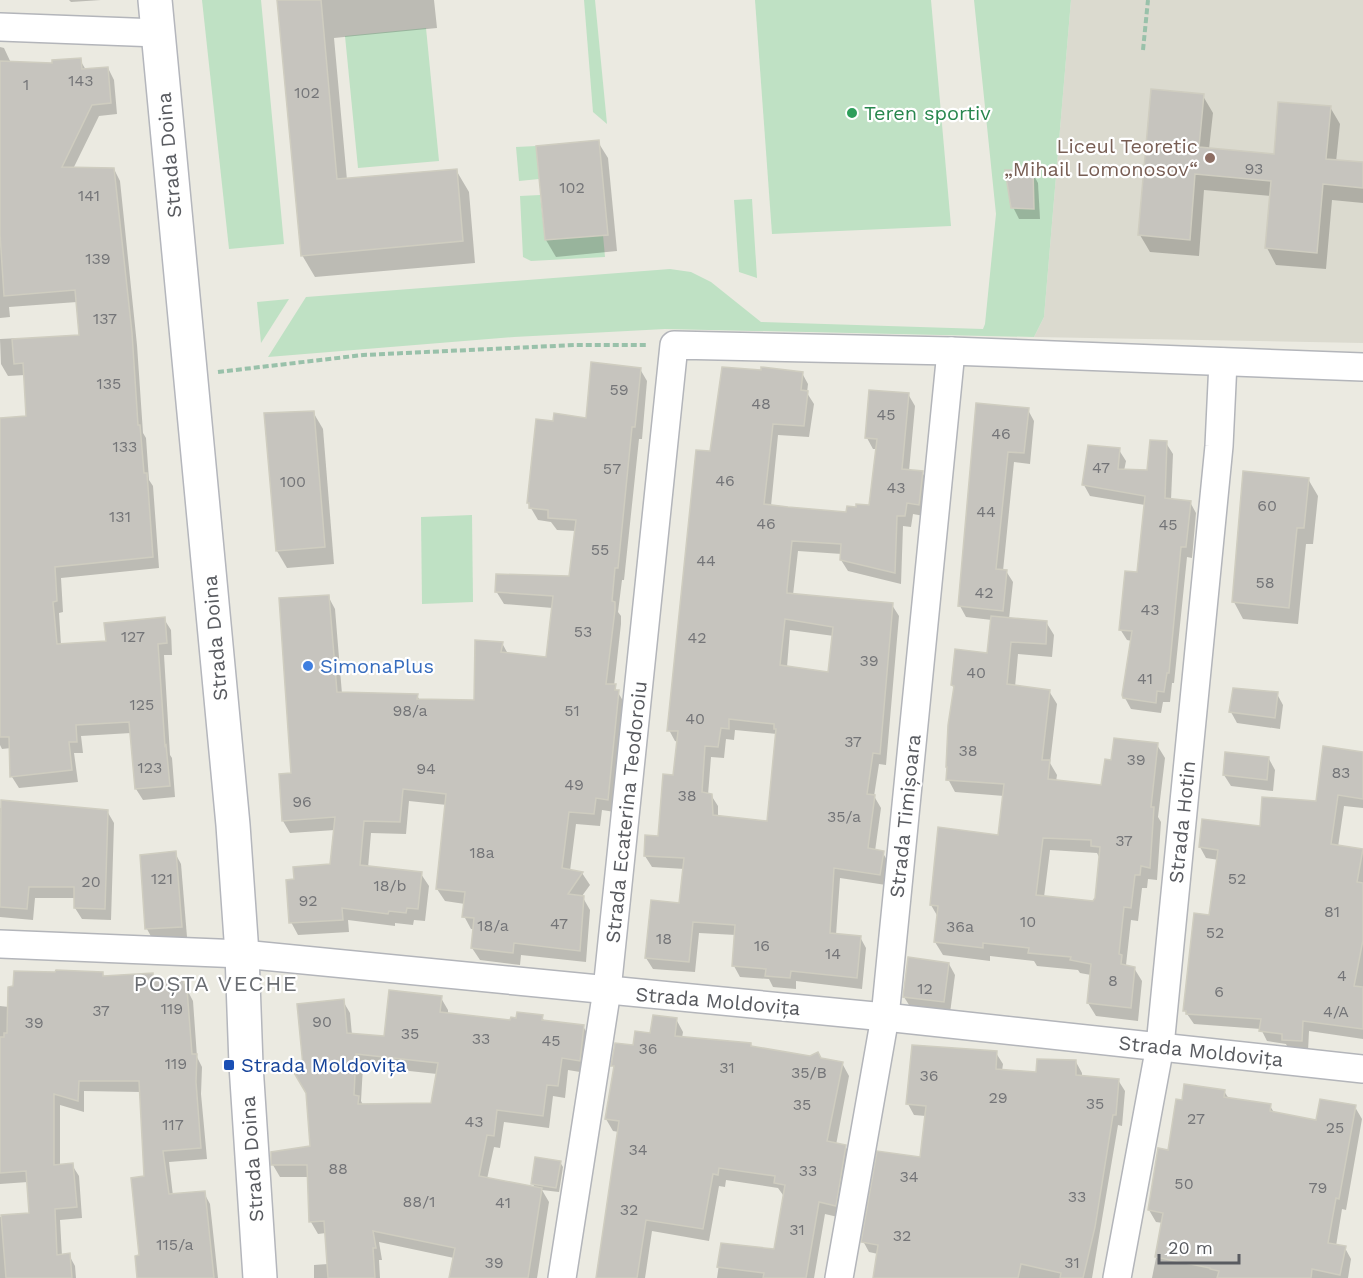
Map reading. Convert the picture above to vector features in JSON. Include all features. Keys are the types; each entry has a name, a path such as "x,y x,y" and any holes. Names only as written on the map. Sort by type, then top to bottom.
{"main road":[{"name":"Strada Doina","path":"155,0 233,825 242,954 246,1065 261,1278"}],"street":[{"path":"0,27 158,33"},
{"path":"674,345 951,351 1363,367"},
{"name":"Strada Ecaterina Teodoroiu","path":"562,1278 607,990 674,345"},
{"name":"Strada Timișoara","path":"839,1278 885,1017 951,351"},
{"name":"Strada Hotin","path":"1117,1278 1160,1046 1219,446 1223,362"},
{"name":"Strada Moldovița","path":"0,944 242,954 885,1017 1363,1069"}],"path":[{"path":"1143,50 1148,0"},
{"path":"190,375 363,355 575,345 674,345"}],"shaded area":[{"name":"Liceul Teoretic „Mihail Lomonosov“","path":"1071,0 1363,0 1363,343 1034,337 1044,317"}],"green space":[{"path":"202,0 261,0 284,244 229,249"},
{"path":"584,0 595,0 607,124 593,112"},
{"name":"Teren sportiv","path":"755,0 931,0 951,226 772,234"},
{"path":"974,0 1071,0 1044,317 1034,337 665,329 514,337 268,357 306,297 670,269 691,272 711,282 761,322 983,329 996,214"},
{"path":"426,28 439,161 358,168 345,36"},
{"path":"536,146 539,179 519,181 516,147"},
{"path":"540,195 545,240 603,235 605,257 531,261 523,257 520,196"},
{"path":"752,199 757,278 739,272 734,200"},
{"path":"289,299 261,343 257,302"},
{"path":"472,515 473,602 422,604 421,517"}],"building":[{"path":"277,0 321,0 337,179 457,169 463,241 301,256"},
{"path":"81,58 82,69 108,67 111,103 92,105 62,167 114,168 132,333 138,425 140,425 144,473 147,473 153,557 55,567 57,601 53,602 57,644 106,641 104,623 165,617 167,643 158,644 170,786 135,789 129,722 76,725 77,742 69,742 72,770 10,777 9,737 0,737 0,418 26,416 23,363 14,364 12,339 79,335 75,290 4,296 0,234 0,61 52,63 52,60"},
{"path":"1151,89 1204,94 1199,147 1274,154 1278,102 1331,106 1326,159 1363,162 1363,188 1323,184 1317,253 1265,248 1271,181 1195,174 1190,240 1138,235"},
{"path":"599,140 608,235 545,240 536,146"},
{"path":"1005,170 1033,170 1034,209 1011,208"},
{"path":"591,362 641,368 635,427 632,427 618,568 615,568 612,601 615,602 615,610 606,684 616,684 615,690 619,690 608,800 596,798 594,814 569,812 562,868 583,872 568,894 584,896 580,951 514,943 513,953 471,948 474,918 462,917 465,892 436,889 446,794 403,789 400,822 364,821 360,865 422,872 418,909 407,908 406,913 389,911 388,914 342,908 343,920 289,923 286,880 294,879 293,867 330,864 335,817 282,821 279,774 291,773 279,598 329,595 337,692 418,694 417,699 474,700 475,640 503,642 501,652 546,657 553,596 495,592 496,574 569,576 576,520 548,518 548,510 529,508 529,503 527,503 536,419 553,421 554,413 586,418"},
{"path":"722,367 761,370 761,367 803,372 801,390 808,391 804,426 773,424 764,504 846,512 847,506 869,505 877,439 865,438 869,390 909,393 902,469 923,471 919,505 907,503 905,516 897,516 895,573 840,560 841,544 792,541 787,589 787,593 893,603 880,754 873,753 867,794 875,795 868,848 884,851 880,875 834,868 830,933 861,936 857,978 791,971 790,978 765,976 766,969 732,966 735,925 693,922 689,962 645,958 651,900 679,903 684,858 644,856 645,835 658,836 663,774 673,775 678,731 667,731 696,450 710,451","holes":["785,619 833,627 828,672 780,665","729,719 774,724 774,729 776,729 767,821 713,815 712,794 702,792 705,746 718,747 721,728 729,729"]},
{"path":"976,403 1029,408 1024,453 1008,452 996,569 1007,570 1003,611 958,606"},
{"path":"314,411 325,547 276,551 264,413"},
{"path":"1150,440 1167,441 1165,498 1191,501 1186,547 1181,547 1169,673 1167,673 1164,692 1157,691 1156,703 1123,698 1122,695 1132,631 1119,630 1125,571 1137,572 1145,496 1082,485 1088,445 1120,448 1118,469 1147,470"},
{"path":"1243,471 1309,478 1304,528 1297,528 1289,608 1232,602"},
{"path":"991,616 1047,621 1046,644 1011,642 1007,684 1050,690 1042,760 1050,760 1048,779 1101,785 1105,759 1111,760 1114,738 1158,743 1151,807 1154,807 1150,868 1141,866 1140,875 1135,875 1131,908 1124,907 1119,954 1122,955 1121,964 1135,967 1131,1008 1087,1003 1091,964 1070,960 1071,957 1028,953 1029,948 983,943 983,948 934,942 938,906 930,905 938,827 998,835 1004,784 946,780 955,649 987,653","holes":["1043,838 1091,840 1091,846 1100,847 1093,901 1036,895"]},
{"path":"1233,688 1278,692 1275,718 1229,712"},
{"path":"1323,746 1363,752 1363,799 1338,795 1331,844 1363,849 1357,882 1363,883 1363,940 1354,986 1363,987 1363,1029 1303,1021 1302,1041 1282,1040 1282,1034 1259,1031 1261,1019 1186,1014 1186,1011 1183,1011 1194,913 1209,915 1218,850 1199,847 1202,819 1260,826 1262,797 1316,801"},
{"path":"1225,752 1269,757 1267,780 1223,775"},
{"path":"1,800 108,810 105,909 74,908 74,887 29,887 27,909 0,907"},
{"path":"176,851 182,927 145,929 140,855"},
{"path":"908,957 949,963 944,1002 903,997"},
{"path":"56,970 103,972 103,976 153,973 153,981 183,979 185,989 187,989 192,1054 197,1054 196,1082 201,1148 163,1151 169,1194 205,1191 214,1278 137,1278 135,1256 139,1255 131,1178 144,1176 139,1081 79,1081 78,1101 54,1094 54,1165 73,1163 77,1207 55,1209 57,1255 70,1253 72,1278 6,1278 1,1215 29,1213 26,1171 0,1173 0,1037 4,1037 4,1033 7,1033 8,987 13,986 14,971 55,972"},
{"path":"389,990 442,996 440,1012 510,1020 511,1017 516,1018 517,1012 543,1015 542,1020 584,1025 580,1061 562,1058 558,1086 547,1085 543,1116 497,1110 494,1136 487,1135 479,1176 542,1188 528,1278 449,1278 455,1248 373,1231 376,1248 373,1248 375,1278 328,1278 324,1221 309,1222 307,1165 271,1165 271,1152 310,1146 306,1093 293,1071 303,1066 297,1004 344,999 347,1033 384,1036","holes":["356,1054 438,1063 431,1103 358,1104 359,1096 354,1095"]},
{"path":"653,1015 677,1018 675,1036 751,1043 751,1046 810,1056 818,1052 821,1058 843,1062 827,1141 846,1145 836,1206 819,1202 806,1278 763,1278 764,1273 717,1267 721,1243 774,1249 785,1185 774,1183 775,1176 719,1168 718,1175 713,1174 703,1229 646,1220 637,1278 596,1278 619,1121 605,1119 614,1066 611,1066 615,1043 633,1045 635,1031 650,1033"},
{"path":"912,1045 997,1051 996,1069 1036,1072 1037,1059 1076,1060 1076,1075 1119,1079 1116,1115 1113,1115 1095,1227 1083,1278 1060,1278 1061,1273 1021,1264 1018,1278 873,1278 878,1245 861,1242 877,1151 920,1157 926,1106 906,1104"},
{"path":"1184,1084 1225,1090 1224,1097 1271,1104 1270,1111 1316,1120 1320,1099 1356,1105 1339,1199 1336,1198 1328,1243 1346,1246 1340,1275 1312,1269 1311,1278 1217,1278 1219,1271 1155,1257 1163,1213 1148,1210 1158,1148 1168,1150 1176,1099 1182,1100"},
{"path":"535,1157 561,1161 556,1188 531,1184"}],"place":[{"name":"Teren sportiv","path":"852,113"},
{"name":"Liceul Teoretic „Mihail Lomonosov“","path":"1210,158"},
{"name":"SimonaPlus","path":"308,666"},
{"name":"Strada Moldovița","path":"229,1065"}],"district":[{"name":"POȘTA VECHE","path":"216,983"}]}
